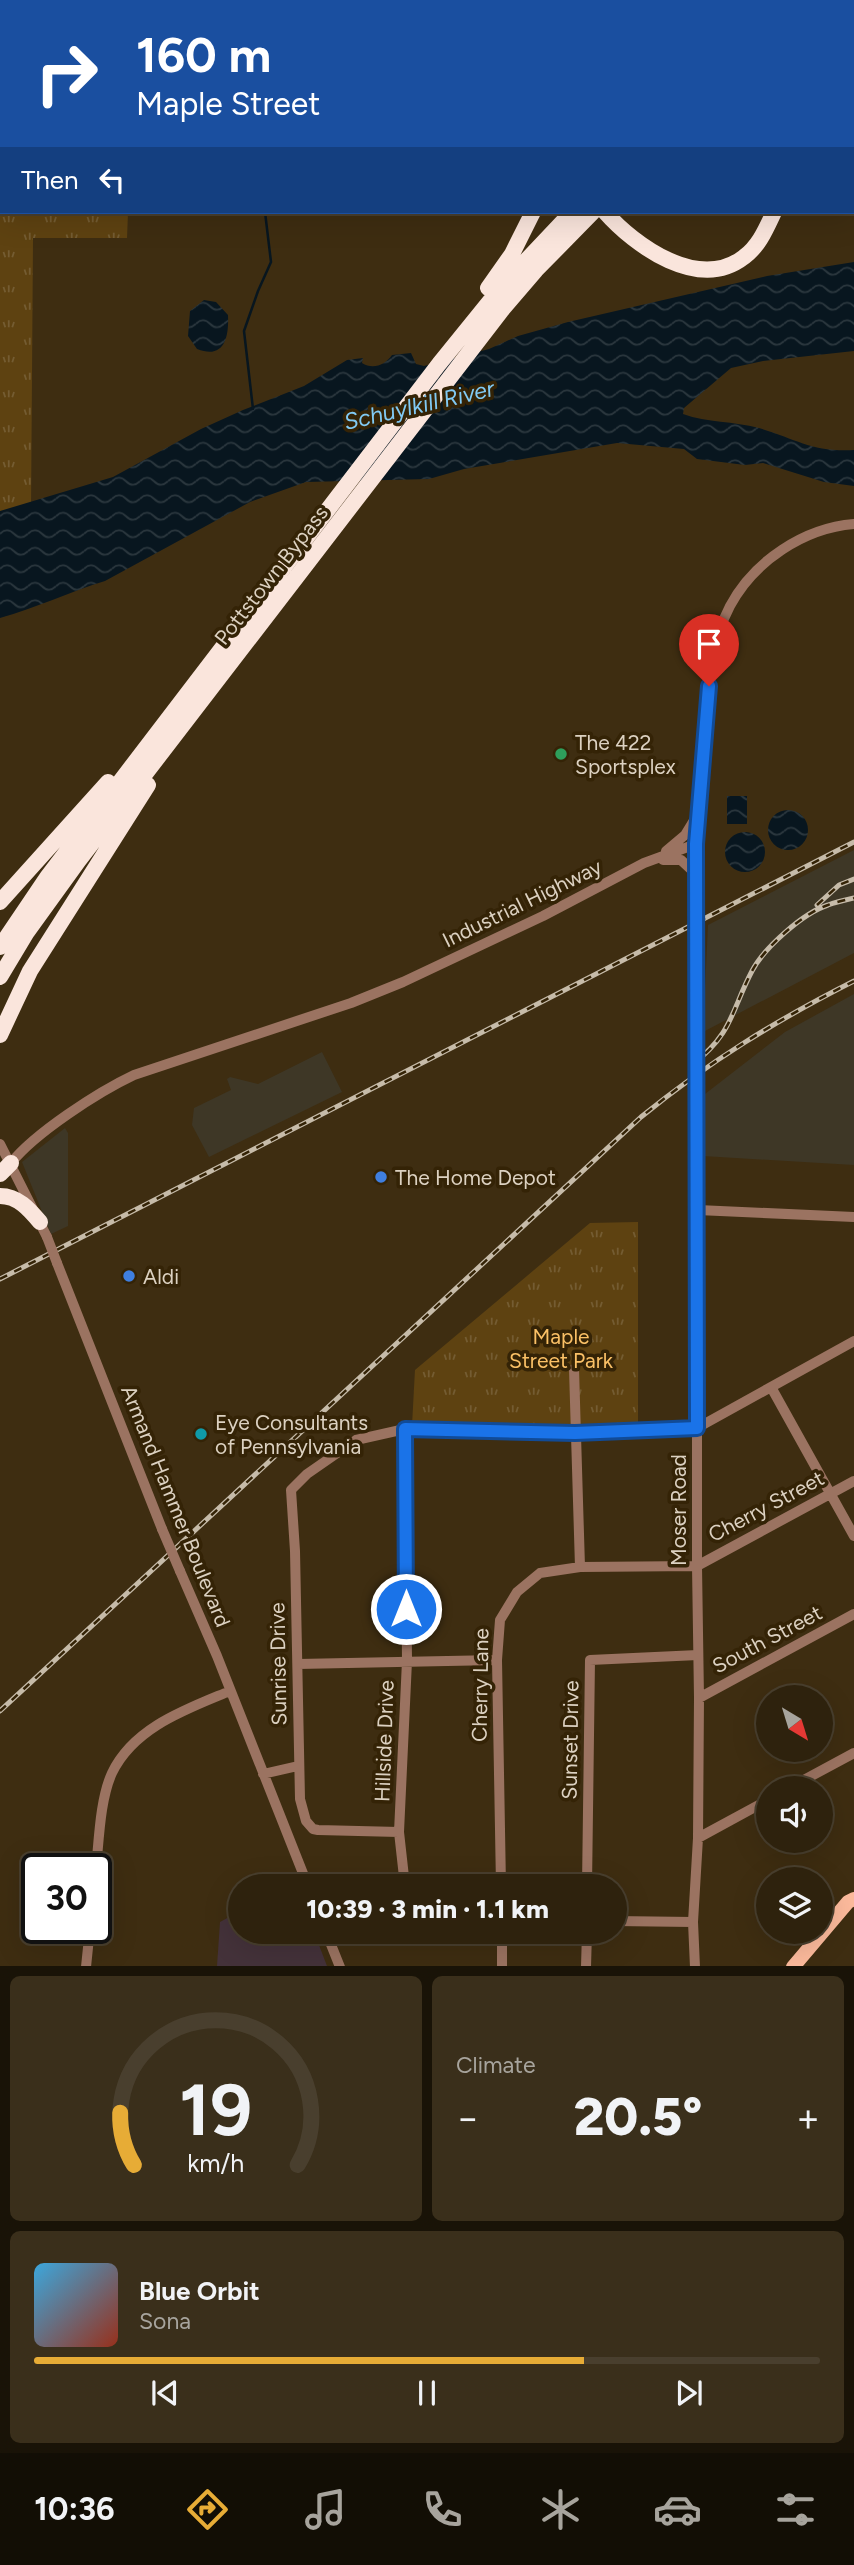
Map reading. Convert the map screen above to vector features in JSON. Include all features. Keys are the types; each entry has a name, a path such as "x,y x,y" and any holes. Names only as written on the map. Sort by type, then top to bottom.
{"highway":[{"path":"474,315 508,261 532,214"},
{"path":"474,315 570,214"},
{"name":"Pottstown Bypass","path":"0,977 51,898 501,311 594,214"},
{"path":"599,214 649,251 682,265 707,269 728,266 744,257 762,237 773,214"},
{"path":"616,214 650,243 679,256 704,262 726,259 742,250 756,233 761,214"},
{"name":"Pottstown Bypass","path":"0,947 48,876 474,315"},
{"path":"0,1035 30,971 58,924 229,665"},
{"path":"0,902 120,768 167,720"},
{"path":"0,1196 18,1200 43,1229"}],"main road":[{"path":"793,1966 852,1905"}],"street":[{"path":"696,844 712,665 721,626 731,605 758,569 790,545 819,531 854,524"},
{"path":"644,863 674,846 685,835 698,814"},
{"name":"Industrial Highway","path":"5,1168 22,1149 104,1090 134,1075 352,1003 543,916 644,863 696,844"},
{"name":"Moser Road","path":"695,1966 693,1922 698,1838 699,1698 696,844"},
{"path":"644,863 681,860 696,874"},
{"name":"Armand Hammer Boulevard","path":"0,1144 5,1168 43,1229 303,1874"},
{"path":"698,1210 854,1217"},
{"path":"405,1429 575,1433 697,1428 854,1341"},
{"path":"575,1369 580,1567"},
{"path":"771,1387 854,1536"},
{"name":"Sunrise Drive","path":"400,1832 313,1829 301,1809 292,1490 307,1474 356,1440 405,1429"},
{"name":"Hillside Drive","path":"404,1874 400,1832 407,1661 405,1429"},
{"name":"Cherry Street","path":"697,1566 854,1481"},
{"name":"Cherry Lane","path":"501,1874 497,1660 500,1620 516,1592 540,1573 580,1567 697,1566"},
{"name":"South Street","path":"699,1698 854,1614"},
{"name":"Sunset Drive","path":"587,1874 590,1660 698,1655"},
{"path":"298,1664 497,1660"},
{"path":"98,1853 107,1790 113,1772 123,1756 166,1719 230,1691"},
{"path":"811,1776 854,1753"},
{"path":"263,1774 298,1766"},
{"path":"698,1838 756,1807"},
{"path":"627,1921 693,1922"},
{"path":"86,1966 88,1944"},
{"path":"331,1944 340,1966"},
{"path":"502,1944 502,1966"},
{"path":"586,1944 586,1966"}],"shaded area":[{"path":"854,850 854,953 703,1032 708,925"},
{"path":"854,994 854,1165 703,1156 705,1094 785,1032"},
{"path":"322,1052 342,1092 209,1157 192,1125 194,1108 231,1090 227,1079 230,1077 258,1084"},
{"path":"65,1128 68,1133 68,1226 51,1234 22,1162"},
{"path":"228,1918 228,1944 319,1944 327,1966 217,1966 220,1922"}],"green space":[{"path":"0,214 128,214 127,238 33,238 31,510 0,515"},
{"name":"Maple Street Park","path":"638,1222 638,1424 412,1426 415,1370 590,1223"}],"water":[{"name":"Schuylkill River","path":"854,262 854,351 763,361 731,368 684,408 683,414 759,428 815,447 854,450 854,486 824,482 763,463 745,465 697,459 684,449 617,443 464,469 429,479 306,482 250,502 105,581 0,618 0,511 113,477 201,429 304,386 347,360 363,358 362,363 374,366 382,364 392,355 411,353 416,364 424,366 489,349 518,336 568,322 767,276"},
{"path":"204,300 216,302 228,315 228,331 223,344 219,349 206,352 197,349 188,336 190,311"},
{"path":"727,796 747,796 747,824 727,824"},
{"path":"788,810 796,811 802,816 807,822 807,838 802,844 796,849 788,850 780,849 774,844 769,838 768,830 769,822 774,816 780,811"},
{"path":"745,832 753,833 759,838 764,844 764,860 759,866 753,871 745,872 737,871 731,866 726,860 725,852 726,844 731,838 737,833"}],"waterway":[{"path":"253,409 244,331 271,262 265,214"}],"railway":[{"path":"0,1279 854,842"},
{"path":"817,905 839,885 854,879"},
{"path":"693,1064 724,1031 752,971 765,952 807,915 834,903 854,898"},
{"path":"0,1711 641,1117 744,1043 854,981"}],"place":[{"name":"The 422 Sportsplex","path":"561,754"},
{"name":"The Home Depot","path":"381,1177"},
{"name":"Aldi","path":"129,1276"},
{"name":"Eye Consultants of Pennsylvania","path":"201,1434"}],"route":[{"path":"406,1609 405,1429 575,1433 697,1428 696,844 709,686"}]}
